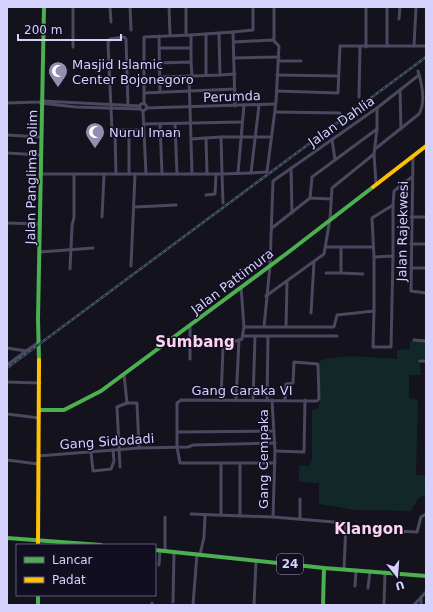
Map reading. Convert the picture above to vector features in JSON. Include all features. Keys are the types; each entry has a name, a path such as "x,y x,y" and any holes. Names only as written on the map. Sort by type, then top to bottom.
{"main road":[{"name":"Jalan Panglima Polim","path":"40,410 40,174 44,7"},
{"name":"Jalan Pattimura","path":"40,410 59,411 75,405 101,391 270,266 426,146"},
{"path":"38,543 38,456 40,410"},
{"path":"7,538 38,543 78,544"},
{"name":"24","path":"160,550 324,568 426,576"},
{"path":"323,605 324,568"}],"street":[{"path":"73,7 73,47"},
{"path":"110,7 110,22"},
{"path":"130,7 131,30"},
{"path":"169,7 170,35"},
{"path":"186,7 186,35"},
{"path":"146,174 143,130 144,124 141,109 144,104 143,38 253,30 253,7"},
{"path":"40,174 222,174 267,172 277,92 278,44 274,40 274,7"},
{"path":"366,7 366,47"},
{"path":"387,7 387,46"},
{"path":"399,20 400,7"},
{"path":"414,46 416,7"},
{"path":"233,32 235,106"},
{"path":"219,33 220,75"},
{"path":"206,34 206,75"},
{"name":"Perumda","path":"191,35 192,62 190,123 192,174"},
{"path":"159,36 160,92"},
{"path":"116,174 115,131 112,130 110,39 124,37 126,42 128,105"},
{"path":"234,42 274,40"},
{"path":"277,92 337,93 339,47 426,46"},
{"path":"359,97 360,47"},
{"path":"159,48 191,48"},
{"path":"234,58 301,61"},
{"path":"159,63 192,62"},
{"path":"375,149 421,111 422,87 418,71"},
{"path":"160,77 235,74"},
{"path":"277,75 338,76"},
{"name":"Jalan Dahlia","path":"272,228 273,181 377,108 419,75"},
{"path":"144,92 235,89"},
{"path":"400,90 401,129"},
{"path":"7,103 41,102 141,109 147,108 144,104"},
{"name":"Perumda","path":"147,108 275,104"},
{"path":"111,107 128,105 141,109"},
{"path":"238,173 244,105"},
{"path":"251,173 259,105"},
{"path":"376,183 374,154 377,129 377,108"},
{"path":"274,112 340,113"},
{"name":"Perumda","path":"144,124 242,122"},
{"path":"160,124 162,174"},
{"path":"175,124 177,174"},
{"path":"310,198 312,177 377,129"},
{"path":"115,131 143,130"},
{"path":"129,131 130,174"},
{"path":"7,135 41,137"},
{"path":"191,139 271,136"},
{"path":"221,137 223,203"},
{"path":"206,138 207,174"},
{"path":"332,139 335,160"},
{"path":"7,153 41,155"},
{"path":"266,296 324,254 330,219 333,186 374,154"},
{"name":"Jalan Rajekwesi","path":"413,156 411,217 412,292 426,292"},
{"path":"291,168 292,213"},
{"path":"70,269 70,251 74,217 74,174"},
{"path":"102,217 104,174"},
{"path":"132,266 135,174"},
{"path":"206,195 216,194 216,174"},
{"path":"393,205 372,218 374,257 373,347 391,347 394,191 412,177"},
{"path":"264,327 272,228 310,198 331,199"},
{"path":"135,207 176,205"},
{"path":"411,217 426,216"},
{"path":"7,223 40,224"},
{"path":"411,244 426,244"},
{"path":"326,247 373,247"},
{"path":"341,247 341,273"},
{"path":"40,252 70,251 92,248"},
{"path":"374,257 393,256"},
{"path":"311,313 314,262"},
{"path":"411,268 426,268"},
{"path":"326,273 363,274"},
{"path":"286,327 287,282"},
{"path":"241,287 244,336"},
{"path":"244,327 334,328 337,316 374,311"},
{"path":"190,326 190,359"},
{"path":"221,400 223,348 226,344 242,339 244,336 337,336"},
{"path":"253,400 255,336"},
{"path":"267,400 268,336"},
{"path":"236,400 238,340"},
{"path":"414,340 426,341"},
{"path":"7,365 39,342"},
{"path":"7,348 26,351"},
{"path":"420,361 426,361"},
{"name":"Gang Caraka VI","path":"221,464 181,464 179,462 177,447 178,401 317,401 319,400 319,365 317,363 294,362 293,383 286,384 285,400"},
{"path":"124,374 128,403"},
{"path":"7,382 40,383"},
{"name":"Gang Cempaka","path":"272,400 275,443 273,517"},
{"path":"275,451 304,452 305,400"},
{"path":"120,467 117,407 128,403 137,403 139,448"},
{"path":"7,414 39,418"},
{"path":"177,432 274,431"},
{"name":"Gang Sidodadi","path":"38,456 193,445 275,443"},
{"path":"91,453 93,471 112,469 114,461 113,450"},
{"path":"7,460 38,464"},
{"path":"240,463 240,516"},
{"path":"221,515 221,464 275,463"},
{"path":"300,499 300,519"},
{"path":"191,514 273,517 346,523 347,529 344,569"},
{"path":"193,605 199,554 204,537 205,514"},
{"path":"347,529 418,532 421,517 426,514"},
{"path":"159,565 165,517"},
{"path":"172,602 174,552"},
{"path":"254,605 256,560"},
{"path":"355,586 356,570"},
{"path":"368,588 370,571"},
{"path":"384,604 385,572"},
{"path":"414,605 426,592"},
{"path":"421,597 421,605"}],"green space":[{"path":"410,341 426,342 426,359 419,360 421,375 409,375 409,398 418,400 416,475 426,475 426,494 418,499 411,511 356,510 319,504 319,483 299,482 299,466 309,466 312,459 312,410 318,409 320,402 320,361 338,357 397,359 397,350 410,349"}],"railway":[{"path":"7,368 426,57"}],"traffic: fast":[{"path":"39,360 38,319 44,7"},
{"path":"40,410 64,410 101,391 286,254 373,187"},
{"path":"7,538 88,544"},
{"path":"156,550 324,568 426,576"},
{"path":"323,605 324,568"},
{"path":"38,596 38,605"}],"traffic: slow":[{"path":"373,187 426,146"},
{"path":"38,544 39,360"}],"place":[{"name":"Masjid Islamic Center Bojonegoro","path":"58,88"},
{"name":"Nurul Iman","path":"95,149"}],"district":[{"name":"Sumbang","path":"195,342"},
{"name":"Klangon","path":"369,529"}]}
